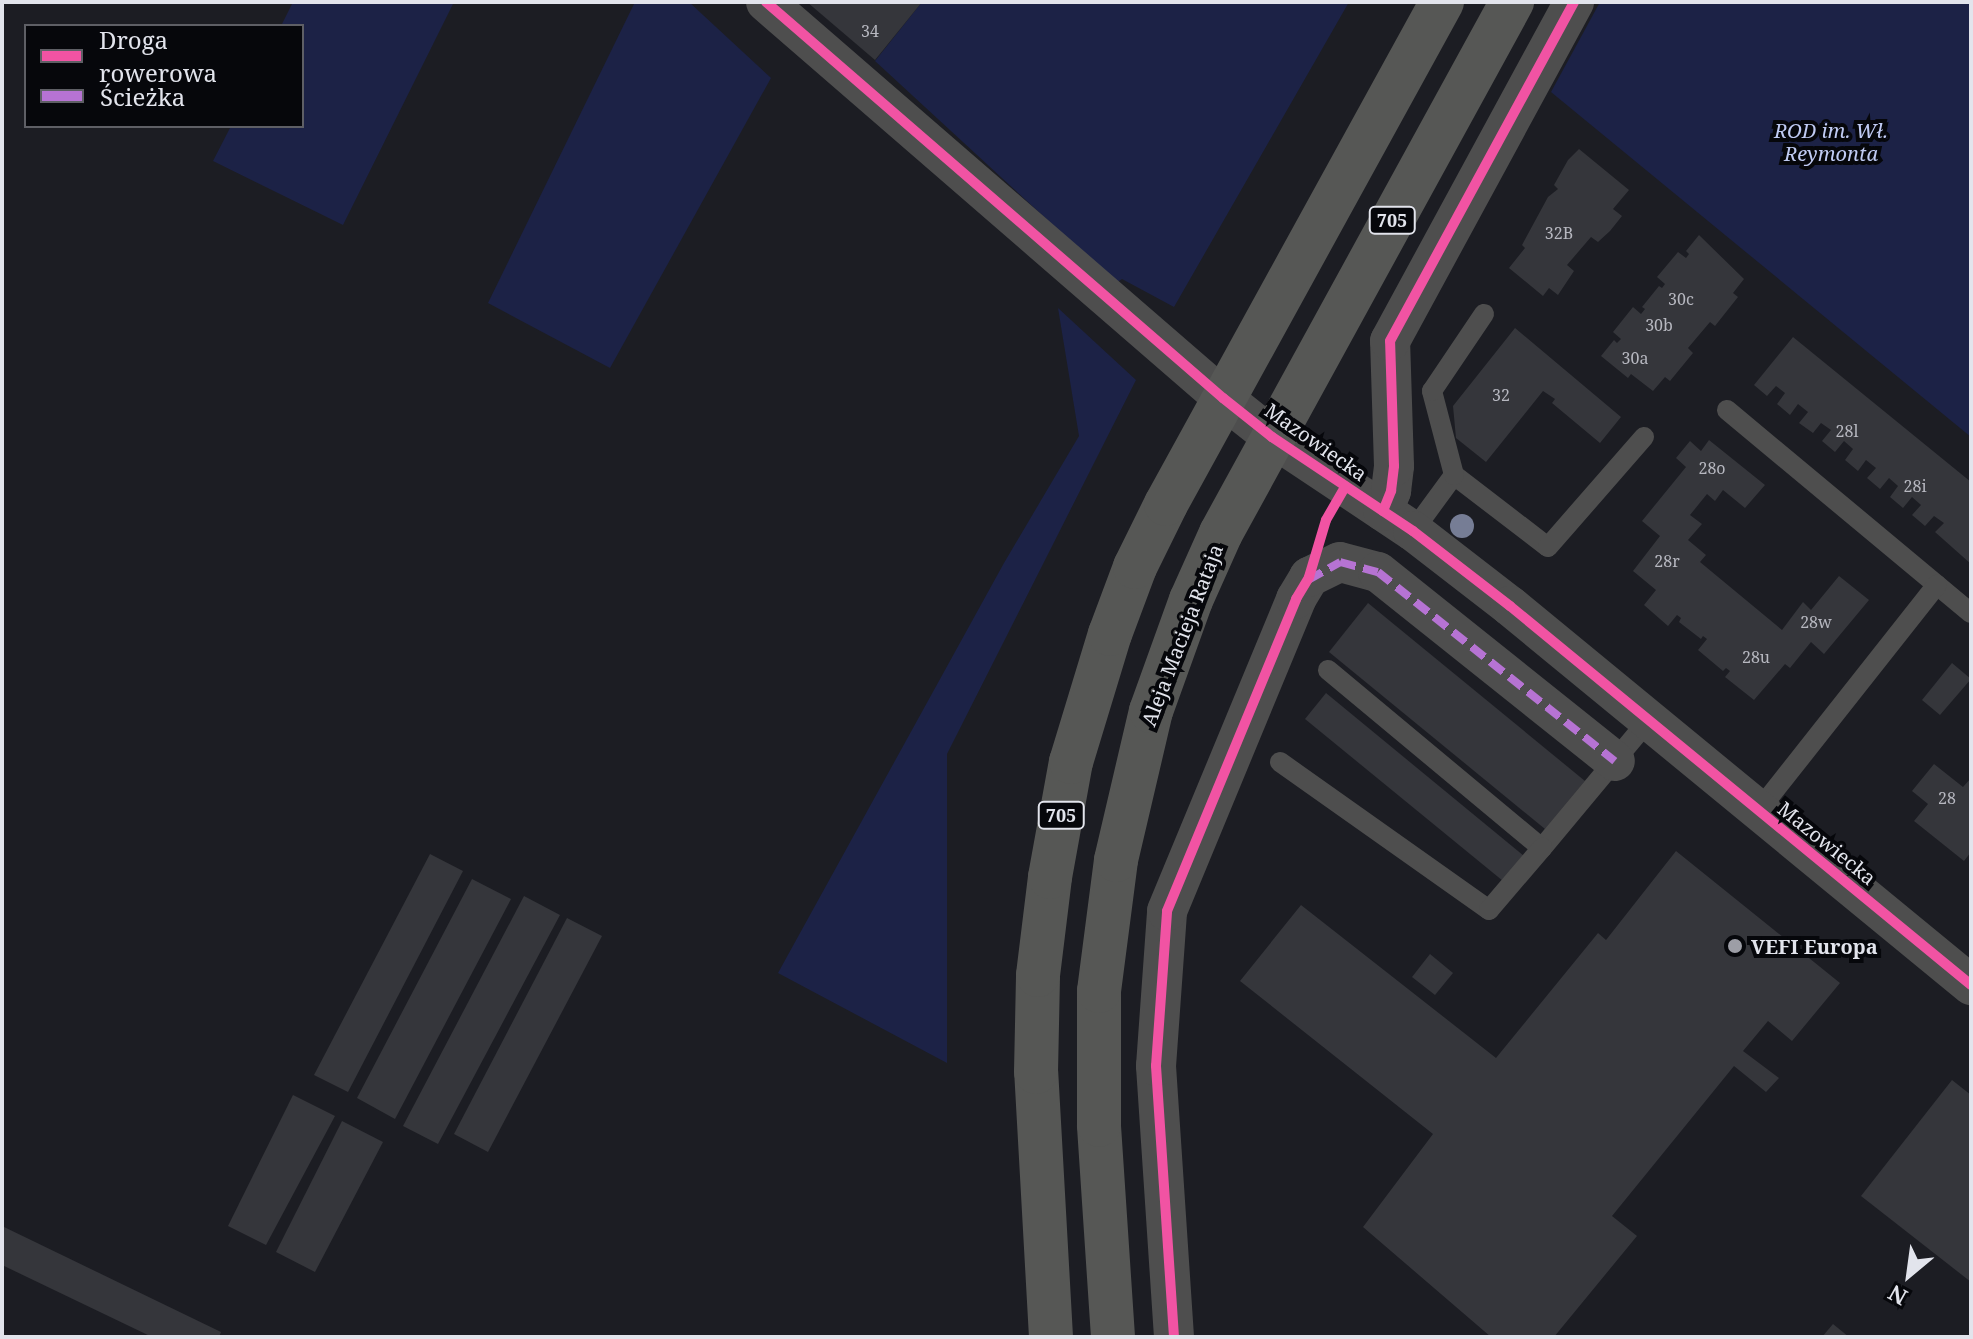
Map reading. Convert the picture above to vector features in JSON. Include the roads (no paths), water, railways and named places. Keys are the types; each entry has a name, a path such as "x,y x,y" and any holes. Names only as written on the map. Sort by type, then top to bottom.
{"main road":[{"name":"705","path":"1051,1337 1036,1072 1038,975 1050,877 1071,762 1110,634 1135,567 1223,398 1442,2"},
{"name":"Aleja Macieja Rataja","path":"1113,1337 1097,1058 1099,991 1116,860 1151,711 1191,600 1221,533 1512,2"}],"street":[{"name":"Mazowiecka","path":"766,2 1223,398 1272,437 1398,521 1510,606 1971,985"},
{"path":"1398,521 1391,491 1394,466 1390,341 1574,2"},
{"path":"1174,1337 1156,1066 1167,911 1296,599 1309,577 1340,562 1378,572 1615,761"}],"lane":[{"path":"1484,314 1432,391 1454,475 1548,547 1644,437"},
{"path":"1727,410 1971,613"},
{"path":"1398,521 1454,475"},
{"path":"1759,810 1937,585"},
{"path":"1328,670 1542,848"},
{"path":"1280,762 1489,910 1648,721"}],"place":[{"name":"VEFI Europa","path":"1735,946"}],"park label":[{"name":"ROD im. Wł. Reymonta","path":"1831,142"}]}
